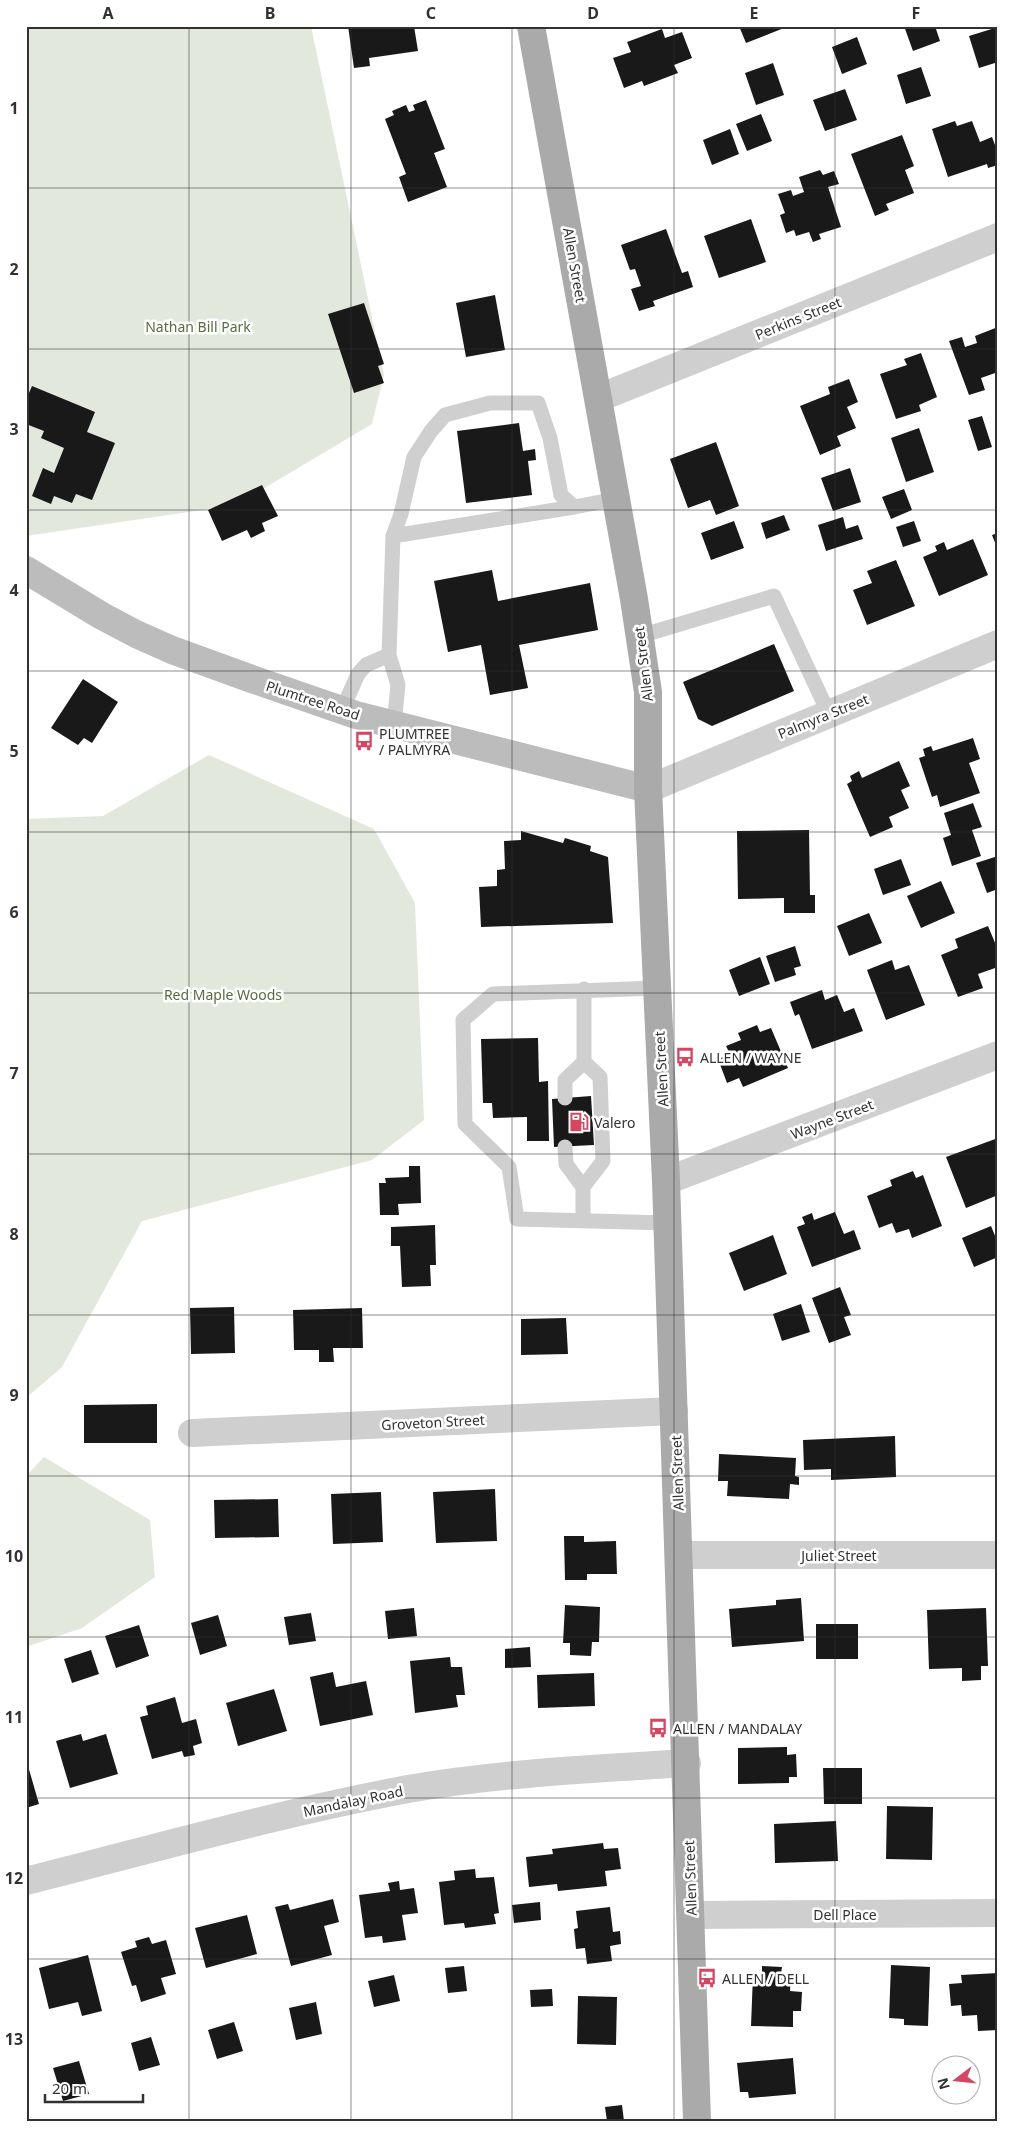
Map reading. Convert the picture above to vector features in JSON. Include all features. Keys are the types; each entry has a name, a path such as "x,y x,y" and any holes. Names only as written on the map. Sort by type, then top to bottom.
{"main road":[{"name":"Allen Street","path":"531,26 599,398 648,692 648,789 668,1223 692,1915 697,2121"}],"street":[{"name":"Perkins Street","path":"599,398 998,237"},
{"name":"Plumtree Road","path":"26,570 102,616 172,650 342,710 648,789"},
{"name":"Palmyra Street","path":"648,789 998,644"},
{"name":"Wayne Street","path":"666,1181 998,1055"},
{"name":"Groveton Street","path":"192,1433 674,1411"},
{"name":"Juliet Street","path":"680,1555 998,1555"},
{"name":"Mandalay Road","path":"26,1881 285,1815 410,1789 539,1773 687,1763"},
{"name":"Dell Place","path":"692,1915 998,1913"}],"lane":[{"path":"394,724 398,685 389,655 393,536 401,514 414,457 431,431 446,415 490,403 538,403 550,438 561,495 574,507"},
{"path":"393,536 616,499"},
{"path":"640,636 774,596 829,714"},
{"path":"342,710 358,674 366,665 389,655"},
{"path":"657,988 584,989 493,994 463,1020 465,1124 509,1166 517,1219 668,1223"},
{"path":"583,1187 603,1161 600,1078 584,1062 584,989"},
{"path":"566,1098 565,1080 584,1062"},
{"path":"566,1147 566,1164 583,1187 583,1220"}],"green space":[{"name":"Nathan Bill Park","path":"26,26 311,26 384,375 372,424 236,505 26,536"},
{"name":"Red Maple Woods","path":"209,755 374,829 415,903 424,1120 372,1160 142,1221 62,1367 26,1398 26,819 103,816"},
{"path":"44,1457 150,1520 155,1577 82,1628 26,1647 26,1476"}],"building":[{"path":"348,26 414,26 418,51 369,58 370,66 354,68"},
{"path":"739,26 789,26 746,43"},
{"path":"904,26 935,26 940,41 913,51"},
{"path":"998,27 998,62 979,68 969,36"},
{"path":"662,29 665,38 682,32 692,58 674,65 678,73 644,86 642,81 624,88 613,58 631,52 627,42"},
{"path":"857,37 867,64 842,74 832,47"},
{"path":"773,63 784,95 756,105 745,73"},
{"path":"921,67 931,96 906,104 897,75"},
{"path":"845,89 857,120 825,131 813,100"},
{"path":"426,100 445,149 434,153 447,187 408,202 399,177 406,174 385,119 394,115 392,111 406,105 409,112 415,110 413,105"},
{"path":"761,114 772,141 747,151 736,124"},
{"path":"955,121 957,126 972,121 980,142 992,137 998,153 998,165 988,168 987,164 948,177 932,129"},
{"path":"730,129 739,154 712,165 703,140"},
{"path":"902,135 914,166 905,170 914,193 886,204 889,210 875,216 851,154"},
{"path":"820,170 823,175 834,171 839,184 828,187 841,227 819,234 821,239 813,242 809,232 796,236 794,230 786,233 780,215 785,213 778,194 791,190 793,196 804,192 799,177"},
{"path":"751,219 766,262 719,278 704,236"},
{"path":"666,229 682,273 688,271 693,287 653,301 655,306 639,311 631,289 641,286 635,269 630,270 621,245"},
{"path":"495,295 505,350 466,357 456,303"},
{"path":"364,303 384,364 378,366 384,383 354,393 328,314"},
{"path":"998,327 998,372 981,378 985,390 969,395 949,341 962,337 965,347 977,343 975,336"},
{"path":"921,353 937,397 919,405 921,411 896,419 880,374 907,365 904,359"},
{"path":"849,379 858,402 847,407 856,428 837,436 841,446 820,455 800,406 830,394 828,387"},
{"path":"32,386 95,412 87,432 115,443 92,500 76,494 72,503 54,496 51,504 32,496 43,468 54,473 64,448 41,438 44,431 26,424 26,400"},
{"path":"982,416 992,447 978,451 968,420"},
{"path":"519,423 523,451 535,449 536,460 528,461 532,495 466,503 457,431"},
{"path":"919,428 934,472 906,482 891,438"},
{"path":"716,442 739,506 716,515 710,500 688,508 670,459"},
{"path":"850,468 861,502 833,511 821,478"},
{"path":"262,485 278,516 262,523 265,531 251,538 247,530 222,541 208,510"},
{"path":"904,489 912,510 891,519 882,497"},
{"path":"784,515 790,530 766,539 761,523"},
{"path":"843,517 846,529 858,525 863,539 826,551 818,525"},
{"path":"734,521 744,548 711,560 701,533"},
{"path":"914,521 921,541 903,547 896,527"},
{"path":"998,533 998,550 992,535"},
{"path":"973,539 988,575 939,596 923,557 937,551 935,546 944,542 947,550"},
{"path":"896,560 915,606 867,625 853,590 872,583 867,571"},
{"path":"492,570 498,601 590,583 598,630 519,645 528,688 490,695 481,645 448,652 434,581"},
{"path":"774,644 794,691 712,726 698,719 683,682"},
{"path":"83,679 118,702 92,743 84,738 78,745 51,728"},
{"path":"973,738 980,759 969,763 980,793 940,807 937,795 932,797 919,758 925,756 923,749 931,746 933,751"},
{"path":"899,761 910,786 901,790 909,808 889,817 893,827 870,837 847,784 852,781 850,776 859,771 862,778"},
{"path":"973,803 982,827 972,830 981,856 952,866 943,838 951,835 944,813"},
{"path":"809,830 810,895 815,895 815,913 784,913 784,898 738,899 737,831"},
{"path":"521,831 563,843 565,838 591,846 590,851 608,857 613,923 481,927 479,887 497,886 497,870 505,869 504,841 521,840"},
{"path":"998,856 998,889 987,893 976,863"},
{"path":"901,859 911,885 883,895 874,869"},
{"path":"941,881 955,913 921,928 907,896"},
{"path":"869,913 882,943 849,956 837,926"},
{"path":"988,926 998,950 998,967 978,974 983,988 958,997 941,955 958,948 955,939"},
{"path":"795,946 801,966 794,968 796,975 775,982 766,956"},
{"path":"760,957 770,984 739,996 729,970"},
{"path":"892,960 895,970 909,965 925,1005 886,1020 867,970"},
{"path":"822,990 825,1000 837,995 844,1012 854,1008 863,1031 812,1049 799,1014 795,1016 790,1002"},
{"path":"757,1025 760,1032 771,1028 788,1068 743,1087 739,1078 727,1083 718,1059 730,1054 726,1046 741,1040 738,1033"},
{"path":"538,1038 539,1082 548,1081 549,1141 527,1141 527,1117 493,1118 492,1103 483,1103 481,1039"},
{"path":"591,1096 594,1145 554,1147 552,1099"},
{"path":"998,1138 998,1162 996,1162 998,1168 998,1195 966,1208 946,1157"},
{"path":"409,1166 420,1166 421,1203 398,1204 399,1215 380,1215 379,1183 386,1183 385,1178 409,1177"},
{"path":"913,1171 916,1178 923,1175 942,1226 912,1238 909,1229 896,1233 892,1223 879,1228 867,1196 892,1186 890,1180"},
{"path":"835,1212 844,1234 854,1230 861,1249 812,1267 797,1227 805,1224 802,1217 812,1213 814,1220"},
{"path":"435,1225 436,1265 430,1265 431,1286 402,1287 400,1246 391,1246 391,1227"},
{"path":"991,1226 998,1243 998,1257 974,1267 962,1238"},
{"path":"773,1235 787,1274 744,1291 729,1253"},
{"path":"840,1287 851,1315 844,1317 851,1335 829,1343 812,1298"},
{"path":"801,1304 810,1332 782,1341 773,1314"},
{"path":"234,1307 235,1353 191,1354 190,1308"},
{"path":"362,1308 363,1348 333,1348 334,1362 319,1362 319,1350 294,1350 293,1310"},
{"path":"566,1318 568,1354 521,1355 521,1319"},
{"path":"157,1404 157,1443 84,1443 84,1405"},
{"path":"895,1436 896,1477 831,1480 831,1469 804,1470 803,1440"},
{"path":"719,1454 796,1458 795,1476 799,1477 799,1485 790,1484 789,1499 727,1496 728,1481 718,1481"},
{"path":"495,1489 497,1541 436,1543 433,1492"},
{"path":"381,1492 383,1542 333,1544 331,1494"},
{"path":"278,1499 279,1537 215,1538 214,1500"},
{"path":"564,1536 584,1536 584,1542 616,1541 617,1574 587,1574 587,1580 565,1580"},
{"path":"801,1598 804,1641 732,1647 729,1609 776,1605 776,1600"},
{"path":"565,1605 600,1607 599,1642 592,1642 591,1656 570,1655 570,1643 563,1643"},
{"path":"414,1608 417,1636 388,1639 385,1611"},
{"path":"986,1608 988,1666 981,1666 981,1680 962,1681 962,1668 929,1669 927,1610"},
{"path":"311,1613 316,1641 289,1645 284,1617"},
{"path":"218,1615 227,1646 200,1655 191,1623"},
{"path":"816,1624 858,1624 858,1659 816,1659"},
{"path":"139,1625 149,1656 116,1668 105,1636"},
{"path":"530,1647 531,1667 505,1668 505,1649"},
{"path":"91,1650 99,1674 72,1683 64,1659"},
{"path":"450,1657 451,1667 462,1667 465,1695 456,1695 458,1707 415,1713 410,1661"},
{"path":"333,1672 336,1687 366,1681 373,1715 320,1726 310,1677"},
{"path":"594,1673 595,1706 538,1708 537,1675"},
{"path":"274,1689 287,1731 238,1746 226,1703"},
{"path":"175,1697 182,1723 196,1719 202,1743 193,1746 195,1755 184,1757 182,1751 152,1759 140,1717 148,1715 146,1706"},
{"path":"81,1734 83,1741 106,1734 118,1774 70,1788 56,1741"},
{"path":"787,1747 787,1755 796,1754 797,1777 789,1777 789,1783 738,1784 738,1748"},
{"path":"26,1759 39,1804 26,1808"},
{"path":"823,1768 862,1768 862,1804 824,1804"},
{"path":"887,1806 933,1807 932,1860 886,1859"},
{"path":"836,1821 838,1861 775,1863 774,1824"},
{"path":"603,1843 604,1849 618,1848 621,1869 605,1871 607,1886 558,1891 557,1884 529,1887 526,1857 553,1854 552,1849"},
{"path":"475,1869 476,1878 494,1877 499,1913 494,1914 496,1924 465,1928 464,1923 444,1925 439,1882 455,1880 454,1871"},
{"path":"399,1881 400,1890 414,1888 418,1913 402,1915 406,1940 383,1943 382,1936 365,1938 359,1895 390,1891 388,1883"},
{"path":"333,1899 339,1922 324,1926 332,1955 291,1966 275,1907 288,1904 290,1910"},
{"path":"540,1902 541,1920 514,1923 512,1905"},
{"path":"610,1907 613,1932 620,1931 621,1944 610,1946 612,1961 587,1964 585,1948 576,1949 574,1929 578,1928 576,1911"},
{"path":"247,1915 257,1954 206,1968 195,1928"},
{"path":"149,1937 152,1944 166,1940 176,1974 161,1978 166,1994 141,2002 136,1985 132,1986 121,1952 137,1947 135,1941"},
{"path":"88,1955 102,2011 82,2016 78,2002 49,2009 39,1968"},
{"path":"891,1965 930,1967 928,2026 904,2025 904,2019 889,2018"},
{"path":"464,1966 467,1991 448,1993 445,1968"},
{"path":"762,1966 782,1967 781,1974 791,1975 790,1991 802,1992 801,2011 793,2011 793,2027 751,2026 753,1975 762,1976"},
{"path":"998,1973 998,2030 978,2031 977,2015 962,2016 961,2005 951,2006 949,1984 962,1983 961,1975"},
{"path":"394,1975 400,2001 374,2007 368,1981"},
{"path":"552,1989 553,2006 531,2007 530,1990"},
{"path":"578,1996 617,1997 616,2045 577,2044"},
{"path":"316,2002 322,2034 296,2040 289,2008"},
{"path":"234,2022 243,2051 217,2059 208,2030"},
{"path":"151,2037 160,2065 139,2071 131,2043"},
{"path":"793,2058 796,2094 749,2098 748,2092 740,2092 737,2063"},
{"path":"79,2061 89,2094 63,2101 53,2068"},
{"path":"622,2105 624,2121 607,2121 605,2107"}],"place":[{"name":"PLUMTREE / PALMYRA","path":"364,741"},
{"name":"ALLEN / WAYNE","path":"685,1057"},
{"name":"Valero","path":"579,1122"},
{"name":"ALLEN / MANDALAY","path":"658,1728"},
{"name":"ALLEN / DELL","path":"707,1978"}]}
